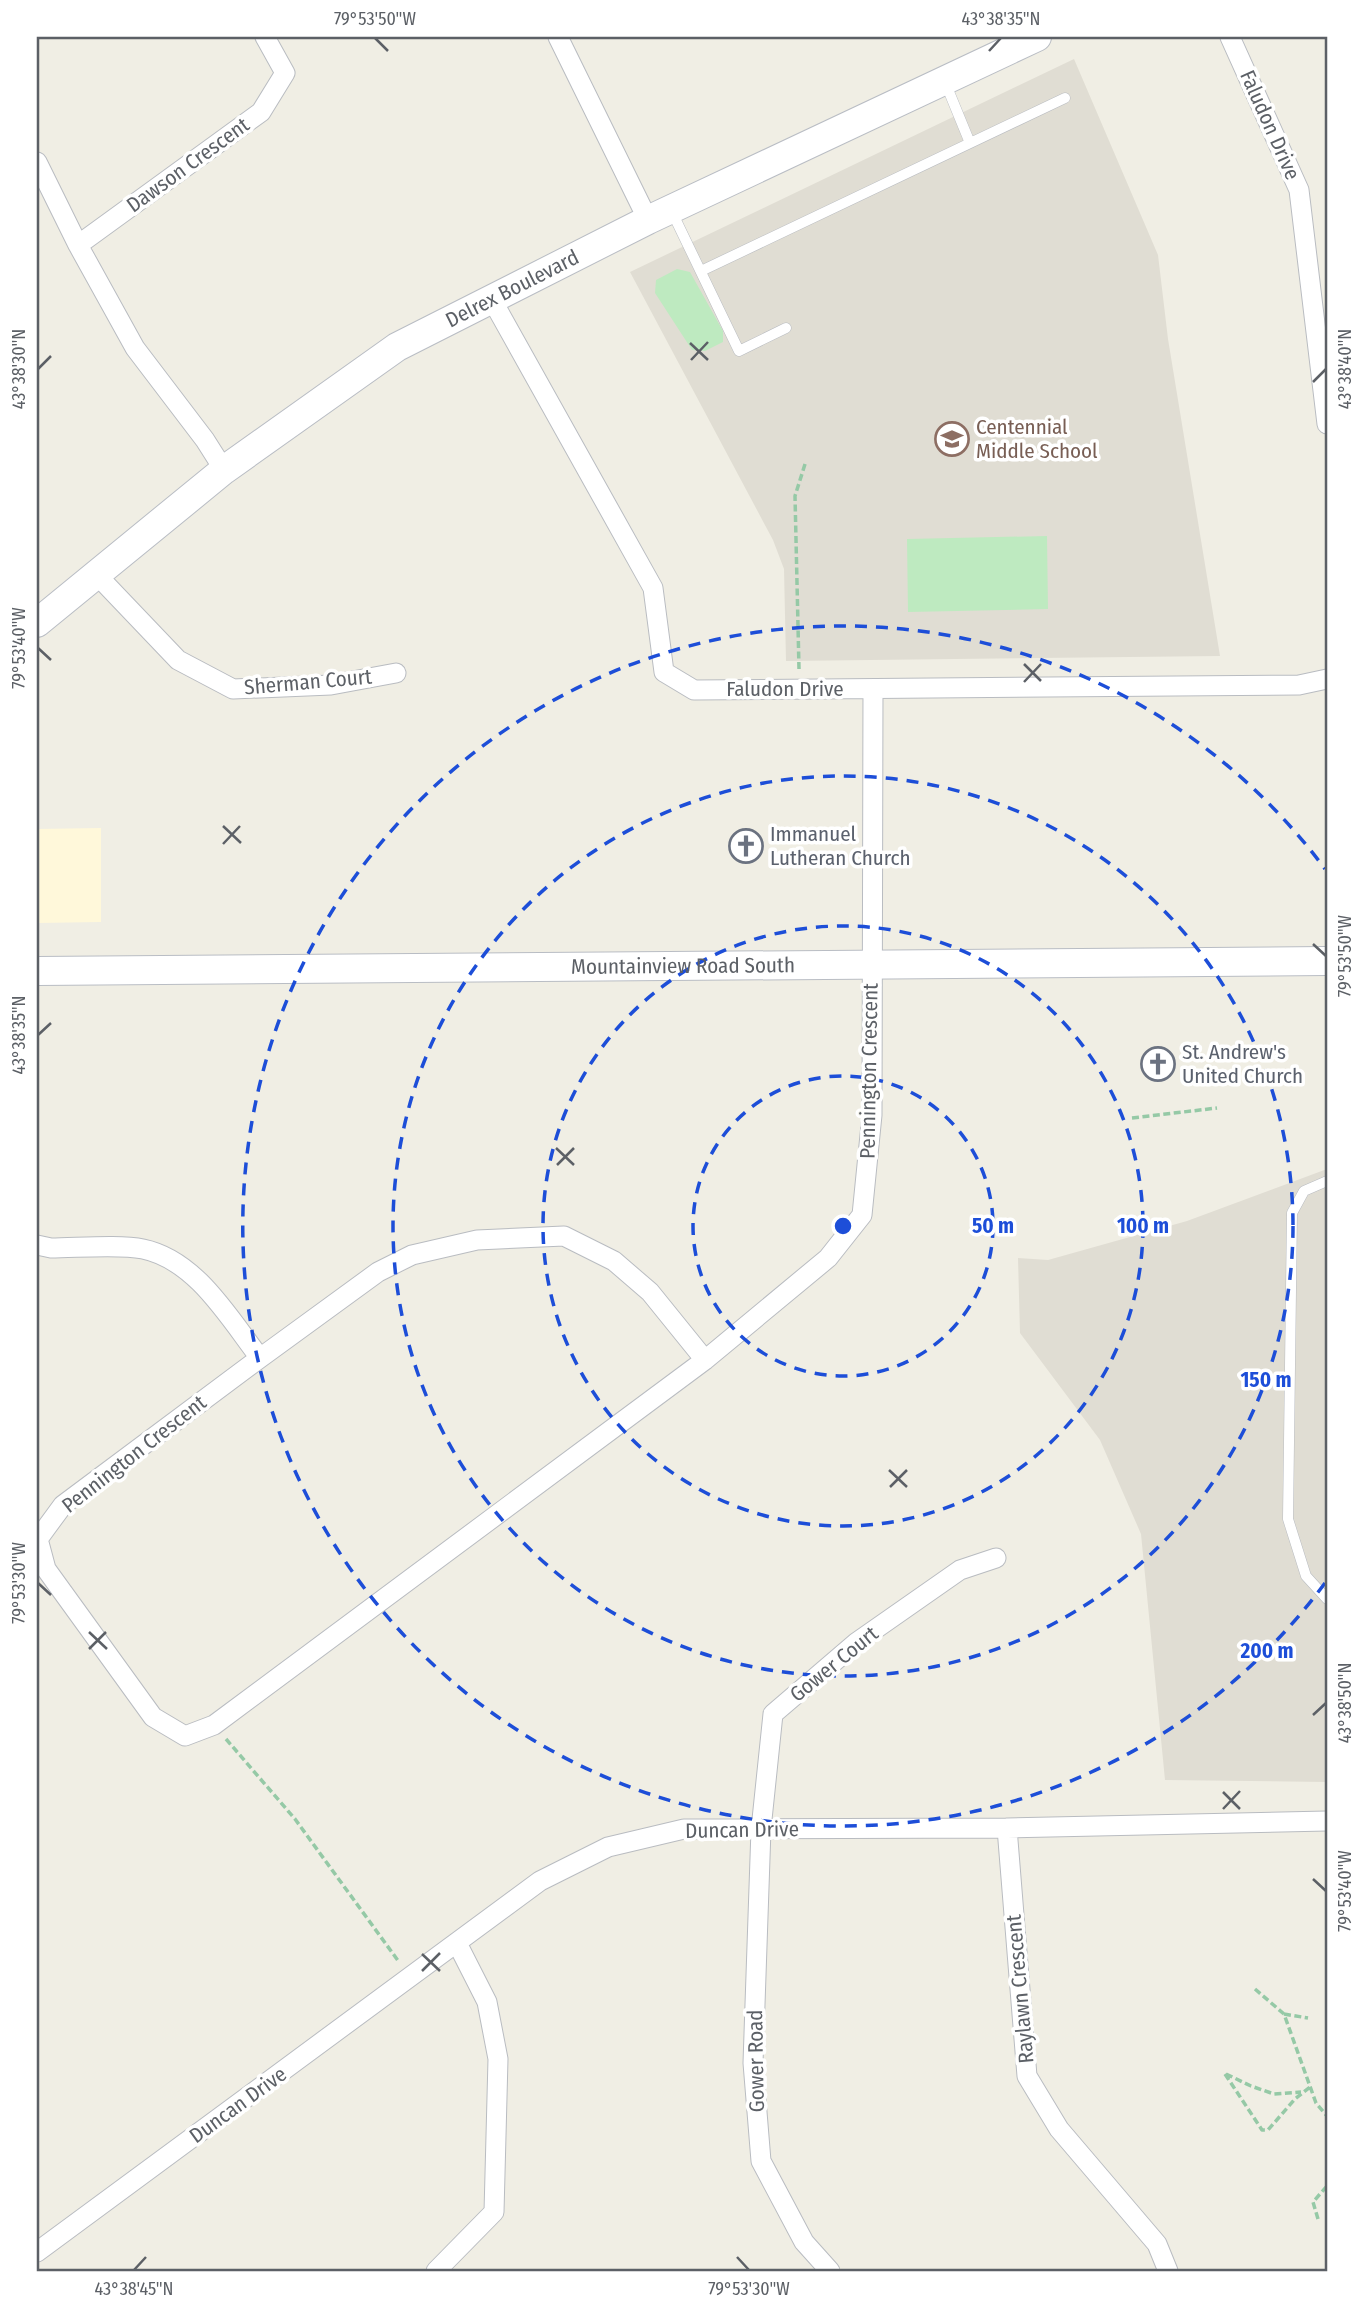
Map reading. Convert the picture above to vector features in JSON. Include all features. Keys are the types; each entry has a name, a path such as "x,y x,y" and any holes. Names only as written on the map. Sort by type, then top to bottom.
{"main road":[{"name":"Delrex Boulevard","path":"37,623 224,470 397,347 659,215 1037,37"},
{"name":"Mountainview Road South","path":"37,971 1327,961"}],"street":[{"name":"Dawson Crescent","path":"78,245 261,112 285,73 265,37"},
{"path":"558,37 659,215"},
{"name":"Faludon Drive","path":"1230,37 1299,190 1327,424"},
{"path":"37,162 78,245 135,348 205,440 224,470"},
{"name":"Faludon Drive","path":"491,298 653,588 664,673 694,690 1299,685 1327,678"},
{"name":"Sherman Court","path":"95,573 178,660 233,689 331,685 396,673"},
{"name":"Pennington Crescent","path":"705,1360 641,1284 614,1261 564,1236 477,1240 412,1255 378,1272 63,1505 38,1539 46,1569 153,1717 185,1736 214,1725 705,1360 828,1258 862,1215 872,1115 873,689"},
{"path":"37,1245 51,1248 140,1248 164,1254 204,1286 260,1358"},
{"name":"Gower Court","path":"761,1829 773,1714 858,1642 960,1570 996,1558"},
{"name":"Duncan Drive","path":"37,2252 540,1881 608,1847 684,1829 1007,1828 1327,1821"},
{"name":"Raylawn Crescent","path":"1007,1828 1027,2076 1059,2129 1157,2244 1168,2271"},
{"name":"Gower Road","path":"761,1829 753,2063 761,2161 804,2242 830,2271"},
{"path":"436,2271 494,2212 498,2059 487,2002 457,1943"}],"lane":[{"path":"944,80 970,143"},
{"path":"701,271 1065,98"},
{"path":"659,215 701,271 739,351 786,328"},
{"path":"1327,1181 1304,1191 1292,1213 1288,1519 1306,1576 1327,1599"}],"path":[{"path":"799,689 795,496 806,461"},
{"path":"1132,1118 1217,1108"},
{"path":"214,1725 295,1819 411,1978"},
{"path":"1255,1989 1284,2014 1316,2103 1327,2116"},
{"path":"1284,2014 1308,2018"},
{"path":"1303,2092 1274,2094 1225,2074 1262,2130 1268,2130 1295,2099 1310,2087"},
{"path":"1318,2219 1313,2202 1327,2186"}],"shaded area":[{"name":"Centennial Middle School","path":"1074,59 1158,255 1168,339 1220,656 786,661 784,569 773,540 630,272"},
{"path":"101,828 101,922 37,923 37,829"},
{"path":"1327,1169 1327,1782 1165,1780 1141,1534 1100,1440 1020,1333 1018,1258 1048,1260 1187,1221"}],"green space":[{"path":"677,269 690,272 723,331 723,342 705,351 692,350 655,293 656,280"},
{"path":"1047,536 1048,609 908,612 907,539"}],"place":[{"name":"Centennial Middle School","path":"952,439"},
{"name":"Immanuel Lutheran Church","path":"746,846"},
{"name":"St. Andrew's United Church","path":"1158,1064"}]}
